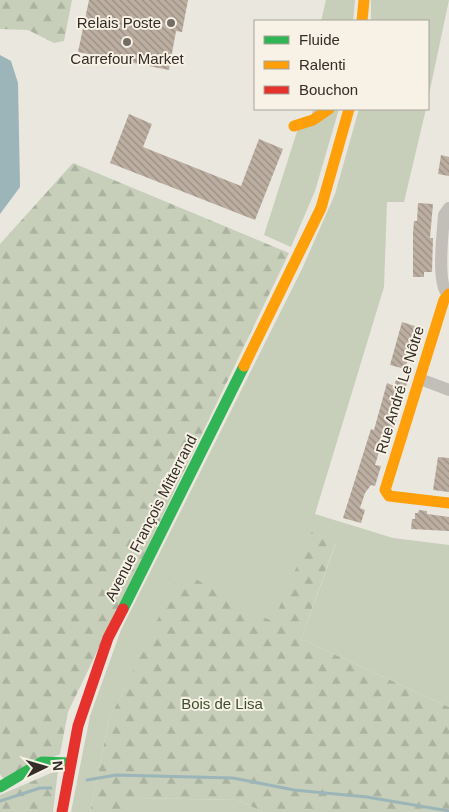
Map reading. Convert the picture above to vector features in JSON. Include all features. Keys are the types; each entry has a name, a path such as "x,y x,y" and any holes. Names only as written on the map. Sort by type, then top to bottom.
{"main road":[{"path":"362,0 362,20"},
{"path":"294,126 310,123 322,117 328,110"},
{"name":"Avenue François Mitterrand","path":"62,812 70,763 84,709 108,638 302,251 324,198 349,110"},
{"name":"Rue André Le Nôtre","path":"448,294 444,300 385,490 389,496 449,503"},
{"path":"0,787 18,780 39,763 51,761 70,763"}],"street":[{"path":"354,20 362,0"},
{"path":"448,294 443,290 441,276 444,215 449,208"},
{"path":"420,379 449,390"}],"green space":[{"path":"0,0 72,0 64,41 54,43 28,30 0,29"},
{"path":"326,0 355,0 353,20 321,20"},
{"path":"371,0 449,0 429,94 429,20 371,20"},
{"path":"313,110 339,110 315,191 291,247 264,235 300,122 310,123"},
{"path":"359,110 426,110 404,202 387,202 384,287 315,514 393,538 449,545 449,707 301,639 336,543 273,623 182,572 109,720 90,812 71,812 90,716 121,630 302,269 335,194"},
{"path":"73,163 289,253 68,712 60,754 4,780 0,774 0,244"},
{"name":"Bois de Lisa","path":"313,529 336,542 301,639 449,707 449,812 263,812 238,800 137,798 136,812 90,812 109,720 181,571 273,622"},
{"path":"58,770 53,812 0,812 0,795"},
{"path":"136,798 238,800 263,812 136,812"}],"water":[{"path":"0,55 11,61 18,83 20,187 0,214"}],"building":[{"name":"Carrefour Market","path":"89,0 188,0 182,32 176,31 169,70 78,52"},
{"path":"129,114 152,124 143,147 241,186 259,139 283,149 255,220 110,163"},
{"path":"441,155 449,157 449,176 438,174"},
{"path":"418,203 433,204 430,238 433,238 432,272 424,272 424,277 413,277 413,233 414,221 417,221"},
{"path":"402,322 424,329 421,338 415,336 405,369 390,365"},
{"path":"396,380 407,383 404,394 396,392 388,417 396,420 388,444 382,442 375,465 381,466 375,486 371,485 365,493 360,508 365,510 361,523 343,518 371,429 374,430 387,383 394,386"},
{"path":"438,457 449,458 449,492 433,490"},
{"path":"419,510 427,511 427,514 449,517 449,531 411,529 412,519 415,519 415,513 418,513"}],"waterway":[{"path":"87,780 116,775 233,778 294,790 367,797 449,811"},
{"path":"0,801 40,788 51,788"}],"traffic: fast":[{"path":"123,609 244,366"},
{"path":"0,787 42,762 70,763"}],"traffic: slow":[{"path":"362,20 364,0"},
{"path":"294,126 313,120 328,110"},
{"path":"244,366 321,208 349,110"},
{"path":"449,294 444,300 385,490 389,496 449,503"}],"traffic: jam":[{"path":"62,812 78,726 108,638 123,609"}],"place":[{"name":"Relais Poste","path":"171,23"},
{"name":"Carrefour Market","path":"127,42"}]}
